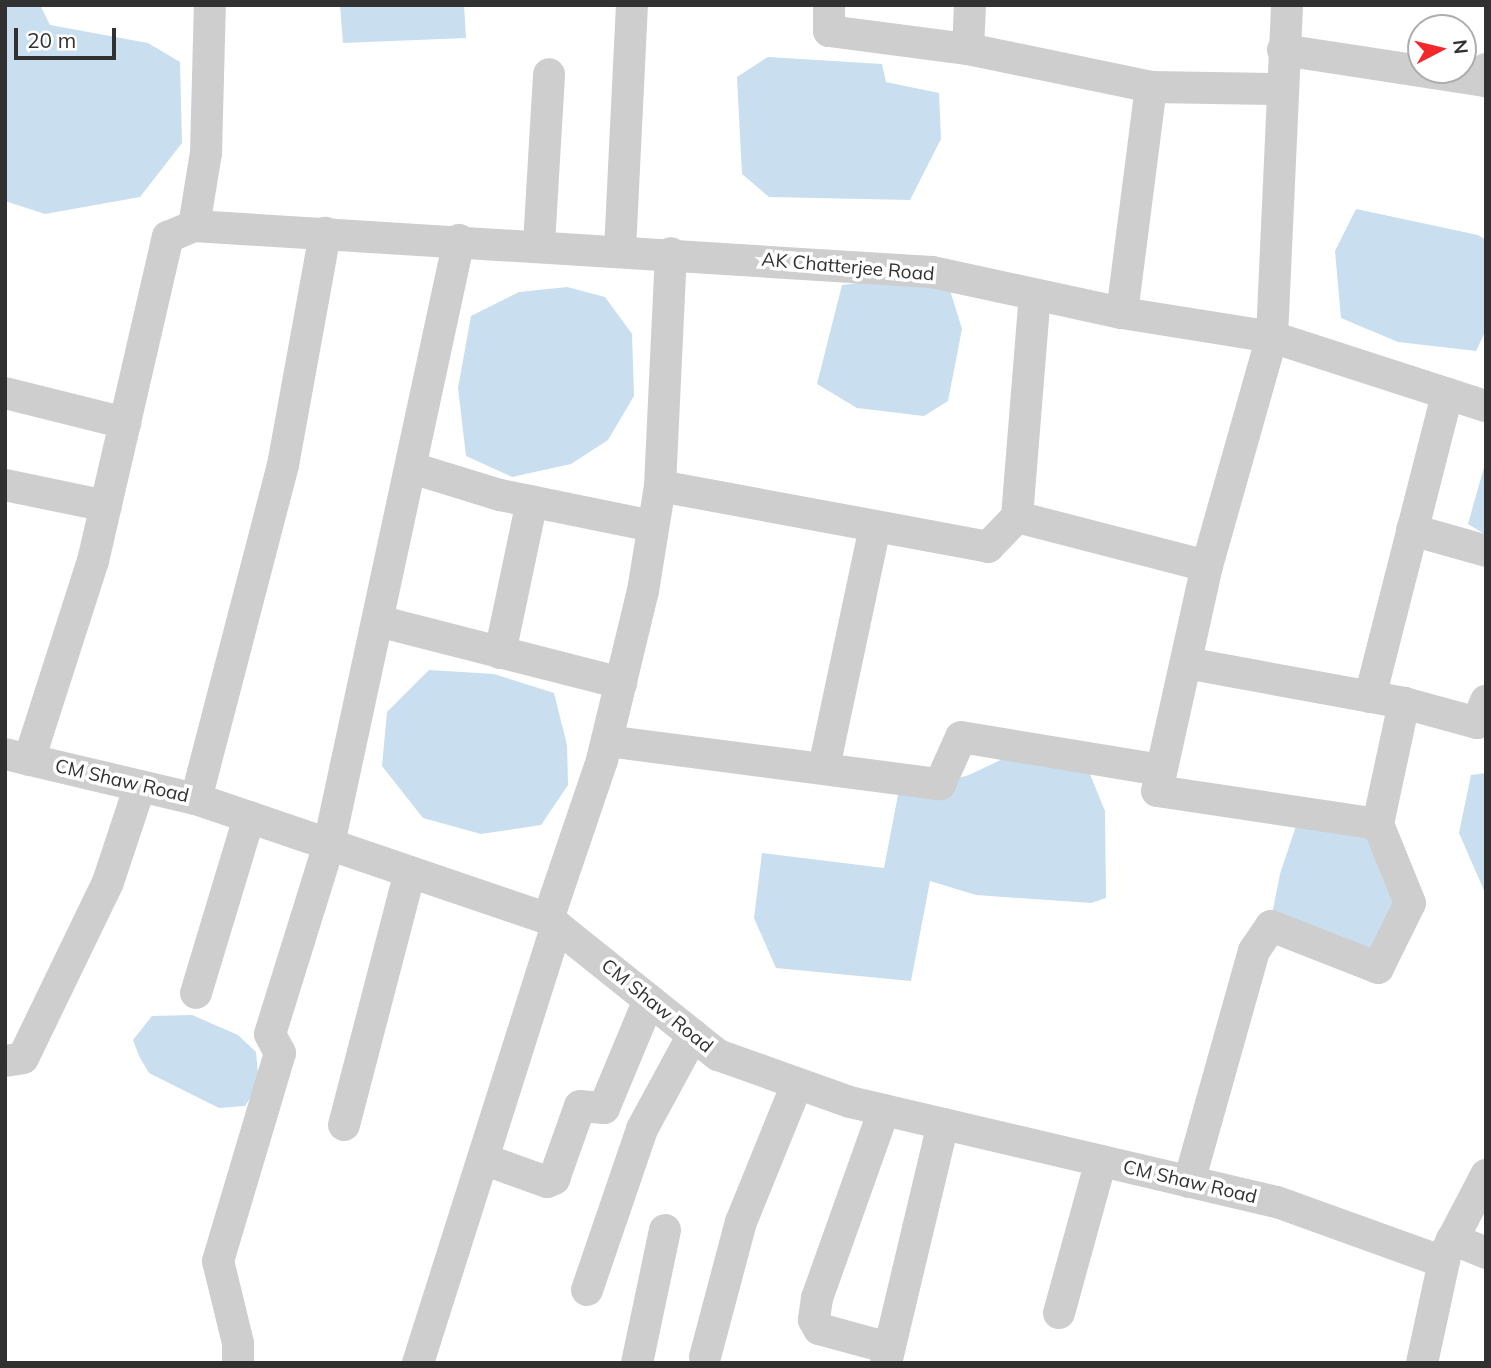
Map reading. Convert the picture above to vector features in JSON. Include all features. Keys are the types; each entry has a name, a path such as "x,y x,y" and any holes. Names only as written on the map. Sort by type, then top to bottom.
{"street":[{"path":"17,757 93,561 167,237 194,226 206,153 210,5"},
{"path":"620,250 632,5"},
{"path":"830,5 829,31 968,49 1151,87 1281,89"},
{"path":"968,49 970,5"},
{"path":"1287,5 1281,89 1272,337 1207,566 1157,791 1378,824"},
{"path":"1283,50 1485,81 1486,69"},
{"path":"538,244 549,75"},
{"path":"1122,313 1151,87"},
{"name":"AK Chatterjee Road","path":"194,226 538,244 932,272 1122,313 1272,337 1486,406"},
{"path":"196,799 284,466 325,233"},
{"path":"238,1363 238,1343 218,1261 280,1053 270,1034 329,844 459,240"},
{"path":"418,1363 483,1159 607,741 621,683 660,486 671,253"},
{"path":"660,486 988,547 1017,517 1035,295"},
{"path":"5,393 125,423"},
{"path":"1370,697 1447,394"},
{"path":"412,468 532,501 653,526"},
{"path":"5,485 106,506"},
{"path":"500,653 532,501"},
{"path":"1017,517 1207,566"},
{"path":"824,767 875,527"},
{"path":"1412,530 1486,551"},
{"path":"378,621 621,683"},
{"path":"1185,663 1404,703 1477,723 1486,701"},
{"path":"1189,1182 1254,951 1271,926 1378,968 1410,903 1378,824 1404,703"},
{"path":"607,741 940,784 961,737 1161,770"},
{"name":"CM Shaw Road","path":"17,757 196,799 552,922 718,1055 797,1084 884,1110 1277,1202 1448,1251 1486,1253"},
{"path":"5,1061 23,1058 107,882 140,786"},
{"path":"196,993 249,817"},
{"path":"344,1125 410,872"},
{"path":"483,1159 547,1182 554,1179 580,1106 604,1108 649,1000"},
{"path":"587,1290 642,1129 693,1035"},
{"path":"705,1357 741,1222 797,1084"},
{"path":"884,1110 817,1298 814,1320 819,1329 888,1355 943,1124"},
{"path":"1059,1313 1101,1161"},
{"path":"1422,1363 1448,1251 1486,1175"},
{"path":"637,1363 665,1230"}],"water":[{"path":"5,5 40,5 50,25 148,43 180,62 182,143 140,197 45,214 5,201"},
{"path":"340,5 464,5 466,38 343,43"},
{"path":"768,57 882,64 886,82 939,93 941,139 910,200 769,197 742,174 737,77"},
{"path":"1356,209 1478,235 1486,240 1486,330 1476,351 1398,342 1341,318 1335,251"},
{"path":"897,278 950,290 962,329 948,401 924,416 857,408 817,384 842,285"},
{"path":"567,287 605,297 632,334 634,396 608,440 571,464 512,477 466,456 458,388 471,316 519,292"},
{"path":"1486,460 1486,535 1468,524"},
{"path":"429,670 494,674 554,693 567,745 568,785 541,825 481,834 423,818 382,766 387,712"},
{"path":"1013,754 1085,762 1105,811 1106,898 1091,903 976,895 930,881 911,981 776,968 754,918 762,853 884,868 898,795 969,775"},
{"path":"1486,773 1486,895 1459,833 1471,775"},
{"path":"1299,817 1368,836 1397,905 1373,954 1271,919 1280,874"},
{"path":"192,1015 238,1035 256,1052 259,1085 245,1106 219,1108 149,1073 139,1056 133,1040 152,1016"}]}
